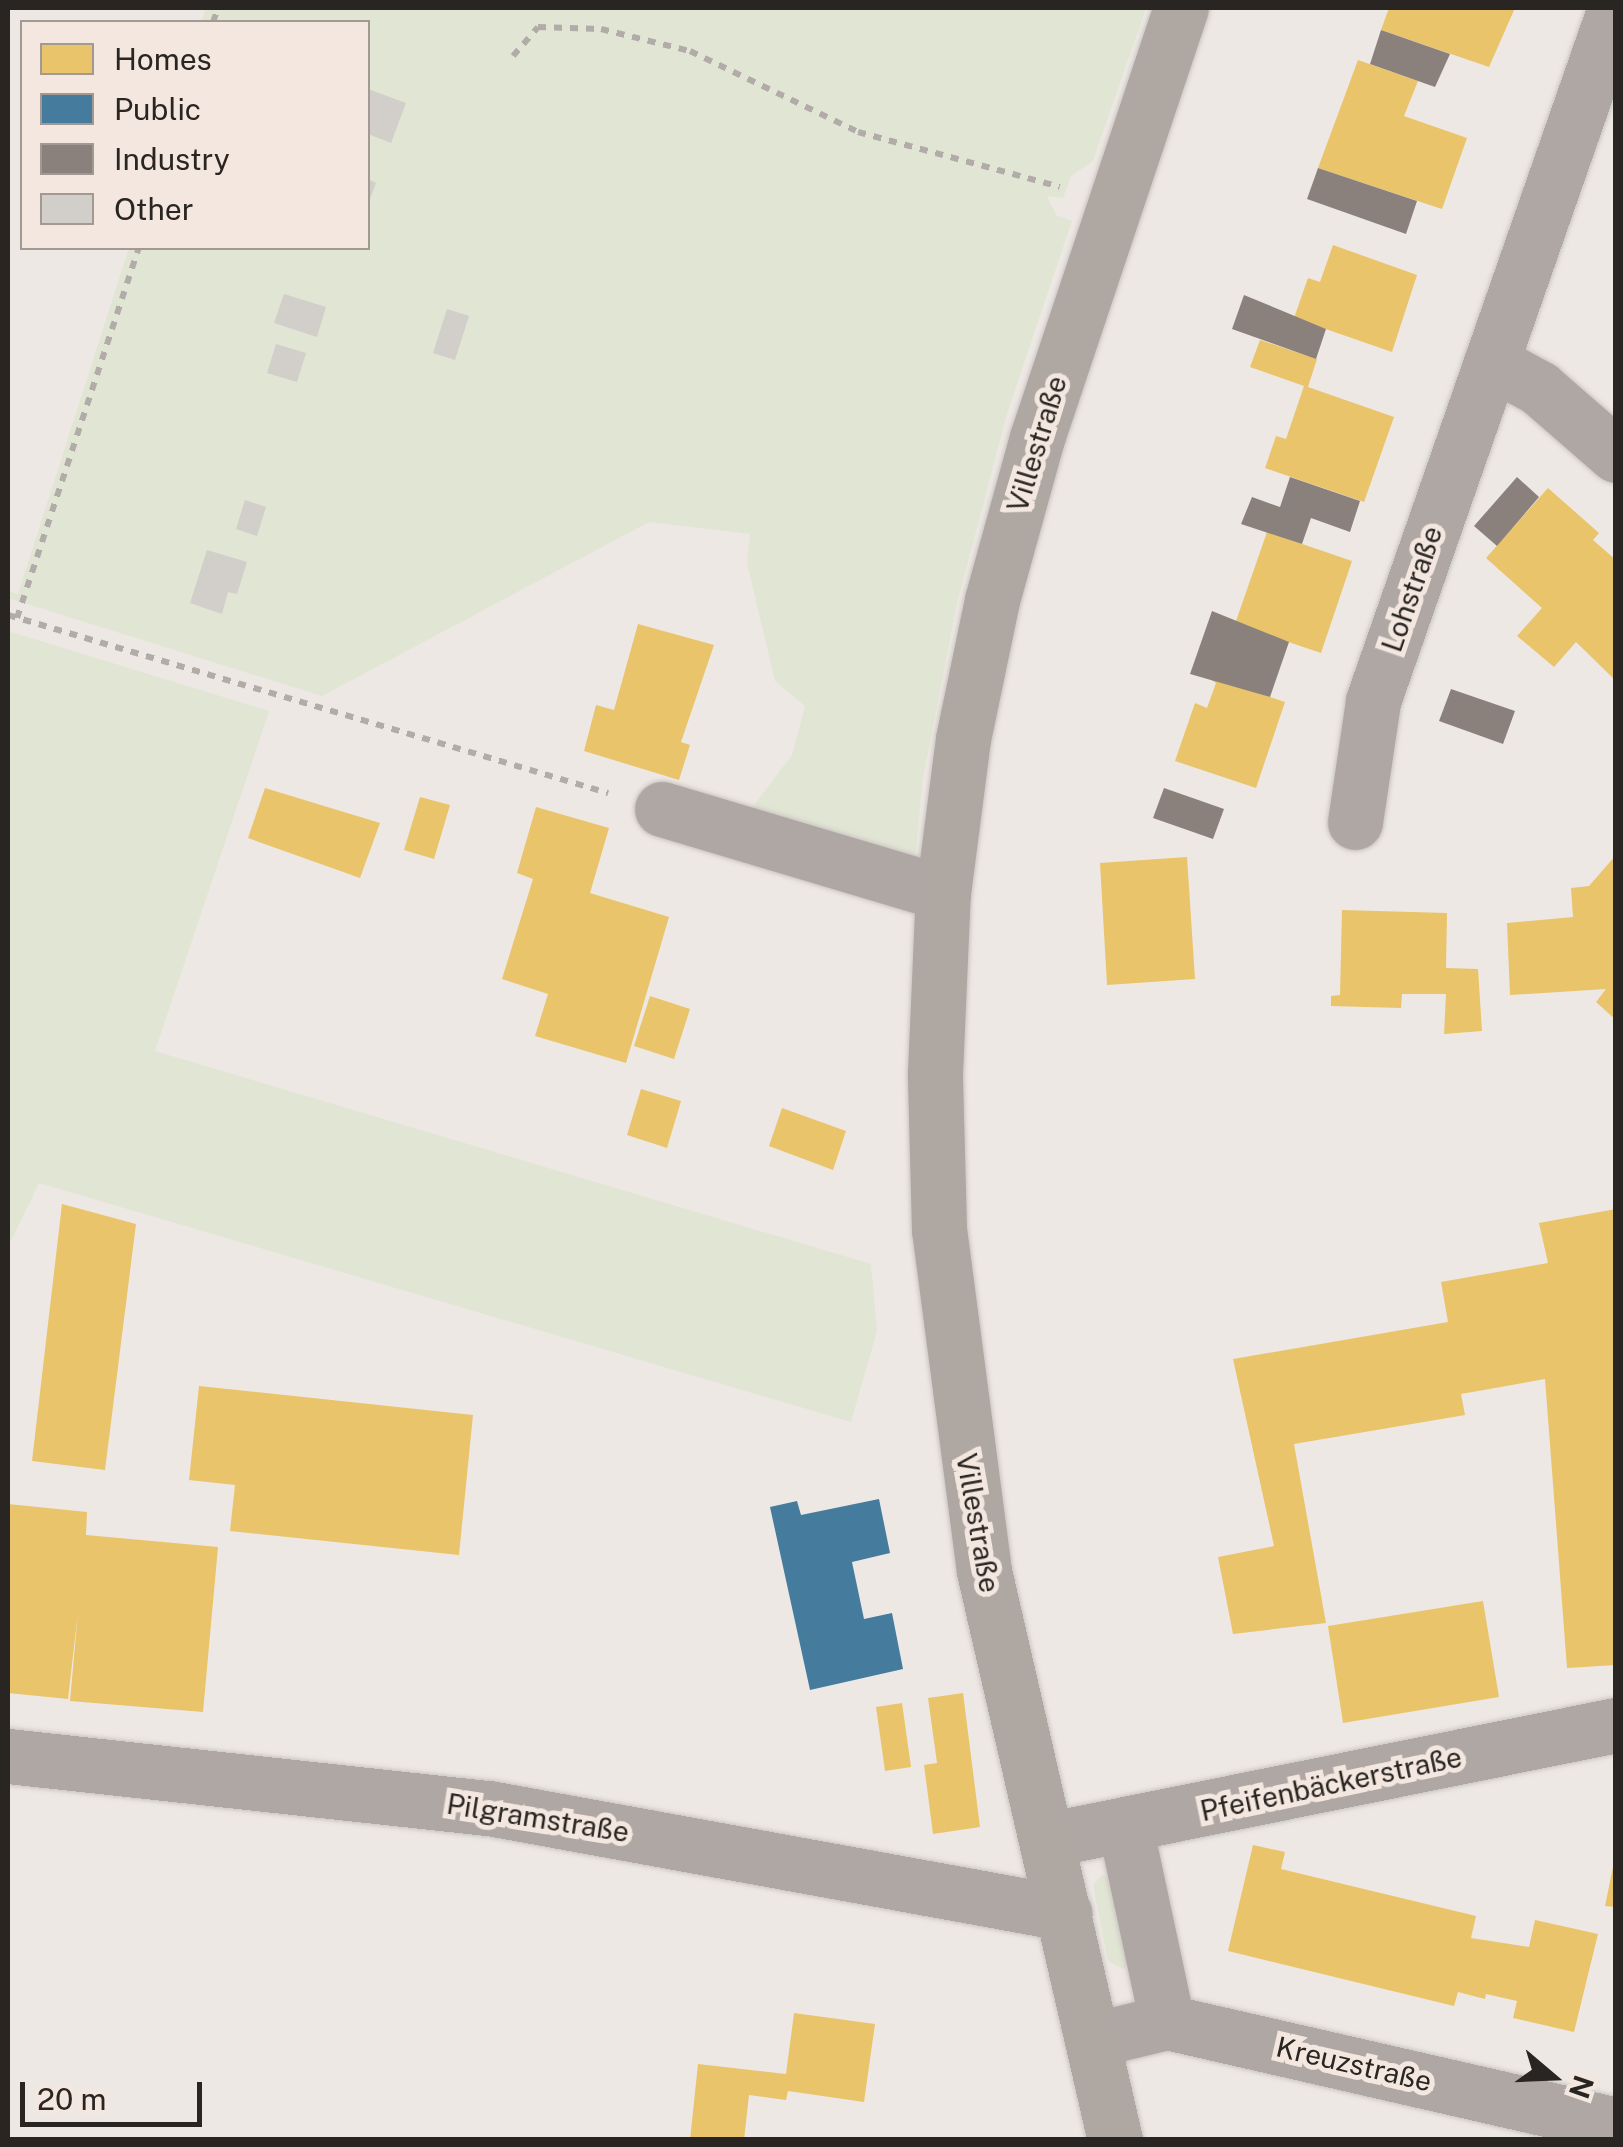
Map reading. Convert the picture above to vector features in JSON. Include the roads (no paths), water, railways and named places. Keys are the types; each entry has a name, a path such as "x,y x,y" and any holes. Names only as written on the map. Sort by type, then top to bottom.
{"main road":[{"name":"Villestraße","path":"1116,2140 984,1572 957,1399 939,1230 935,1073 943,893 962,739 992,600 1115,200 1182,8"}],"street":[{"name":"Lohstraße","path":"1355,822 1374,700 1615,8"},
{"path":"1491,362 1539,388 1616,455"},
{"path":"662,808 943,893"},
{"name":"Pfeifenbäckerstraße","path":"1046,1840 1616,1725"},
{"name":"Pilgramstraße","path":"8,1756 489,1808 1064,1912"},
{"path":"1125,1826 1167,2022"},
{"name":"Kreuzstraße","path":"1092,2040 1167,2022 1586,2126"}]}
